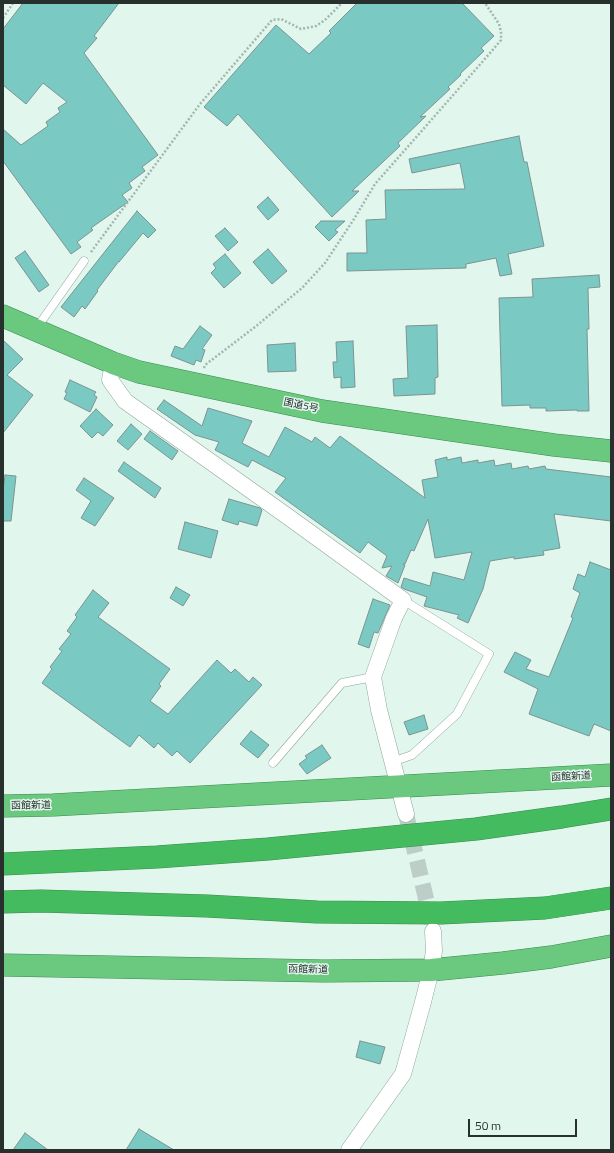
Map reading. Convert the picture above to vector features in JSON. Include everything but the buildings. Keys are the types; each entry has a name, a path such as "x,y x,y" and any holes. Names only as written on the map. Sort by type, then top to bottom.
{"highway":[{"name":"国道5号","path":"3,316 113,363 139,372 322,411 554,445 611,451"},
{"name":"函館新道","path":"3,806 53,805 611,775"},
{"path":"3,864 157,857 268,849 491,827 611,809"},
{"path":"3,902 42,901 207,906 317,912 442,913 545,908 611,898"},
{"name":"函館新道","path":"3,965 324,971 431,970 531,960 611,946"}],"street":[{"path":"113,363 110,380 125,402 403,600 394,618 372,676 379,710 406,814"},
{"path":"349,1150 403,1074 431,970 434,951 434,931"}],"lane":[{"path":"36,330 84,261"},
{"path":"392,762 412,755 456,714 489,654 403,600"},
{"path":"273,763 342,683 372,676"}],"path":[{"path":"3,18 13,3"},
{"path":"84,261 200,104 272,20 280,19 301,29 316,26 325,20 342,3"},
{"path":"198,384 205,365 255,327 302,288 325,263 375,184 501,40 499,24 485,3"}],"tunnel":[{"path":"406,814 432,924"}]}
